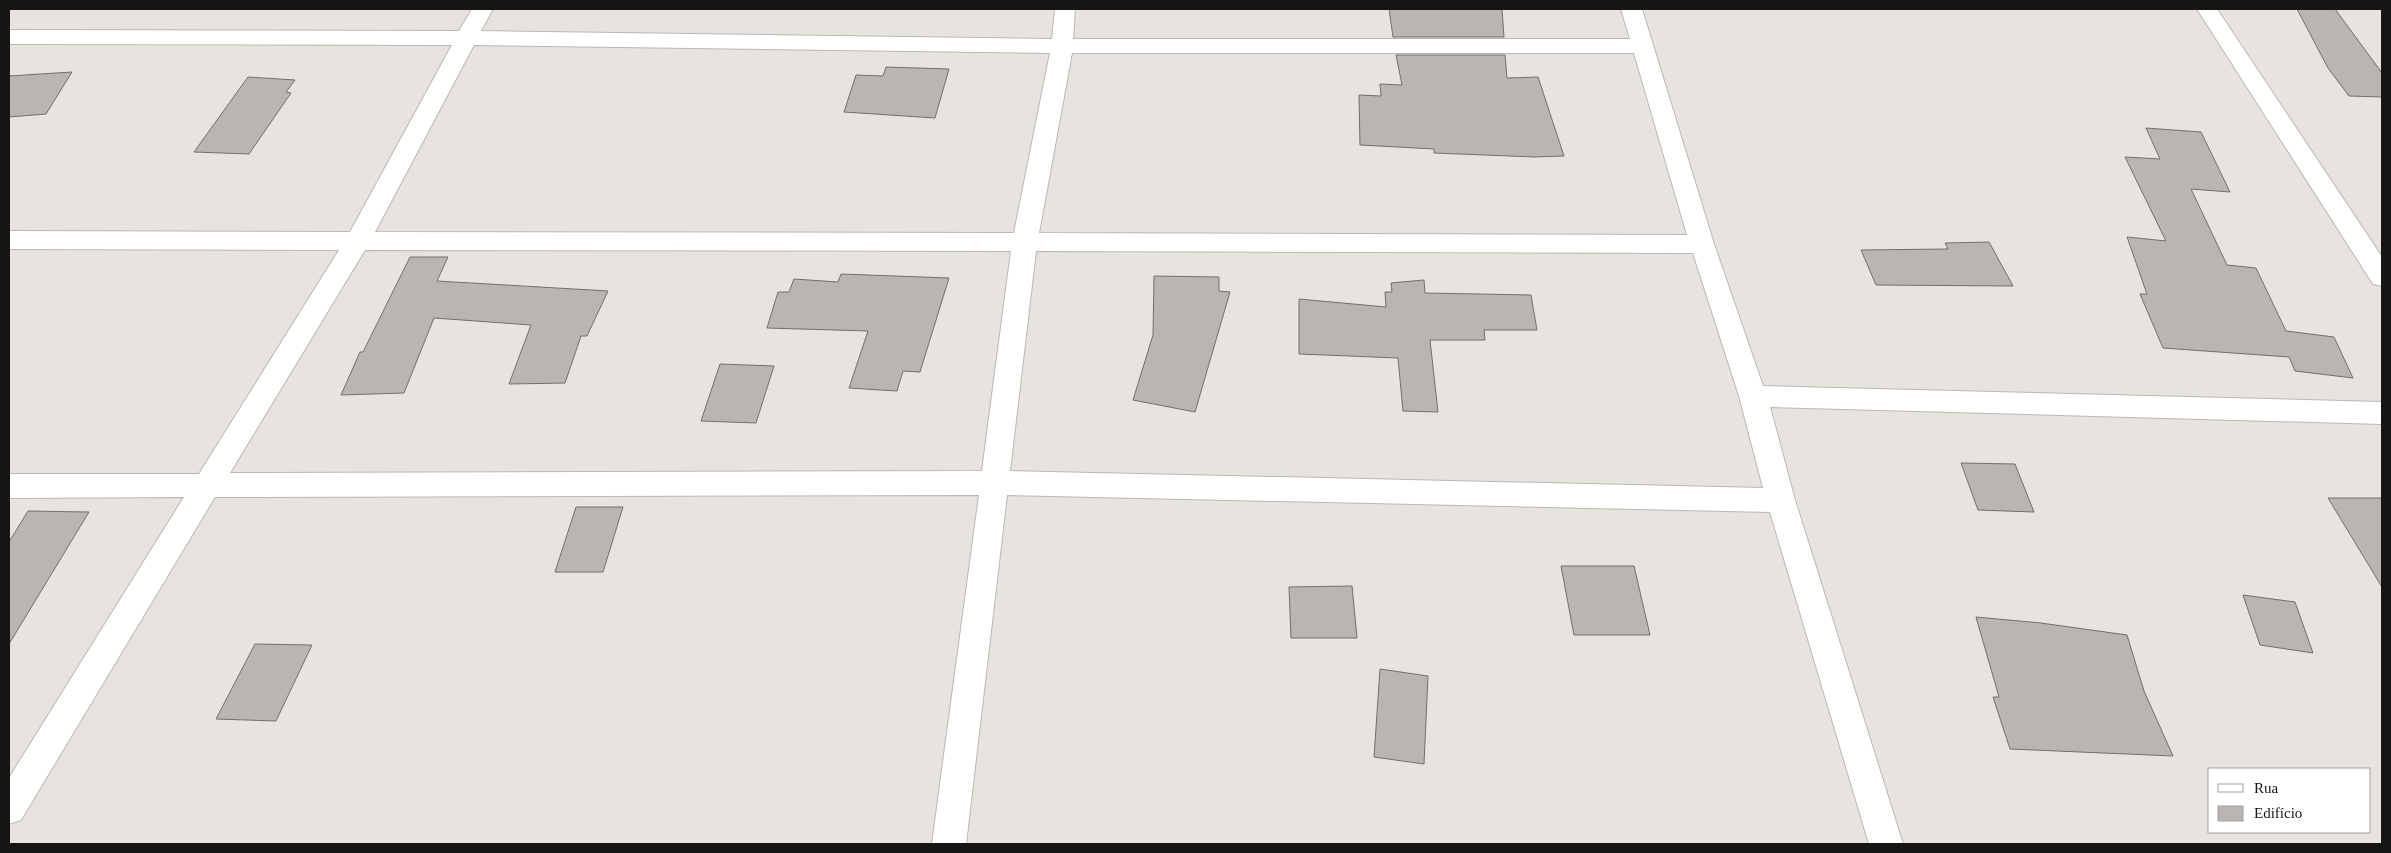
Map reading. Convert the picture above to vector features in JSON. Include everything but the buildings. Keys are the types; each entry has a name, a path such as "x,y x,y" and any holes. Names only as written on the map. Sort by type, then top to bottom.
{"street":[{"path":"9,808 357,242 482,9"},
{"path":"950,844 1025,242 1062,46 1065,9"},
{"path":"1632,9 1702,244 1753,396 1781,500 1886,844"},
{"path":"2207,9 2382,277"},
{"path":"9,37 466,38 1062,46 1643,46"},
{"path":"9,240 1702,244"},
{"path":"1753,396 2382,413"},
{"path":"9,486 995,483 1781,500"}]}
